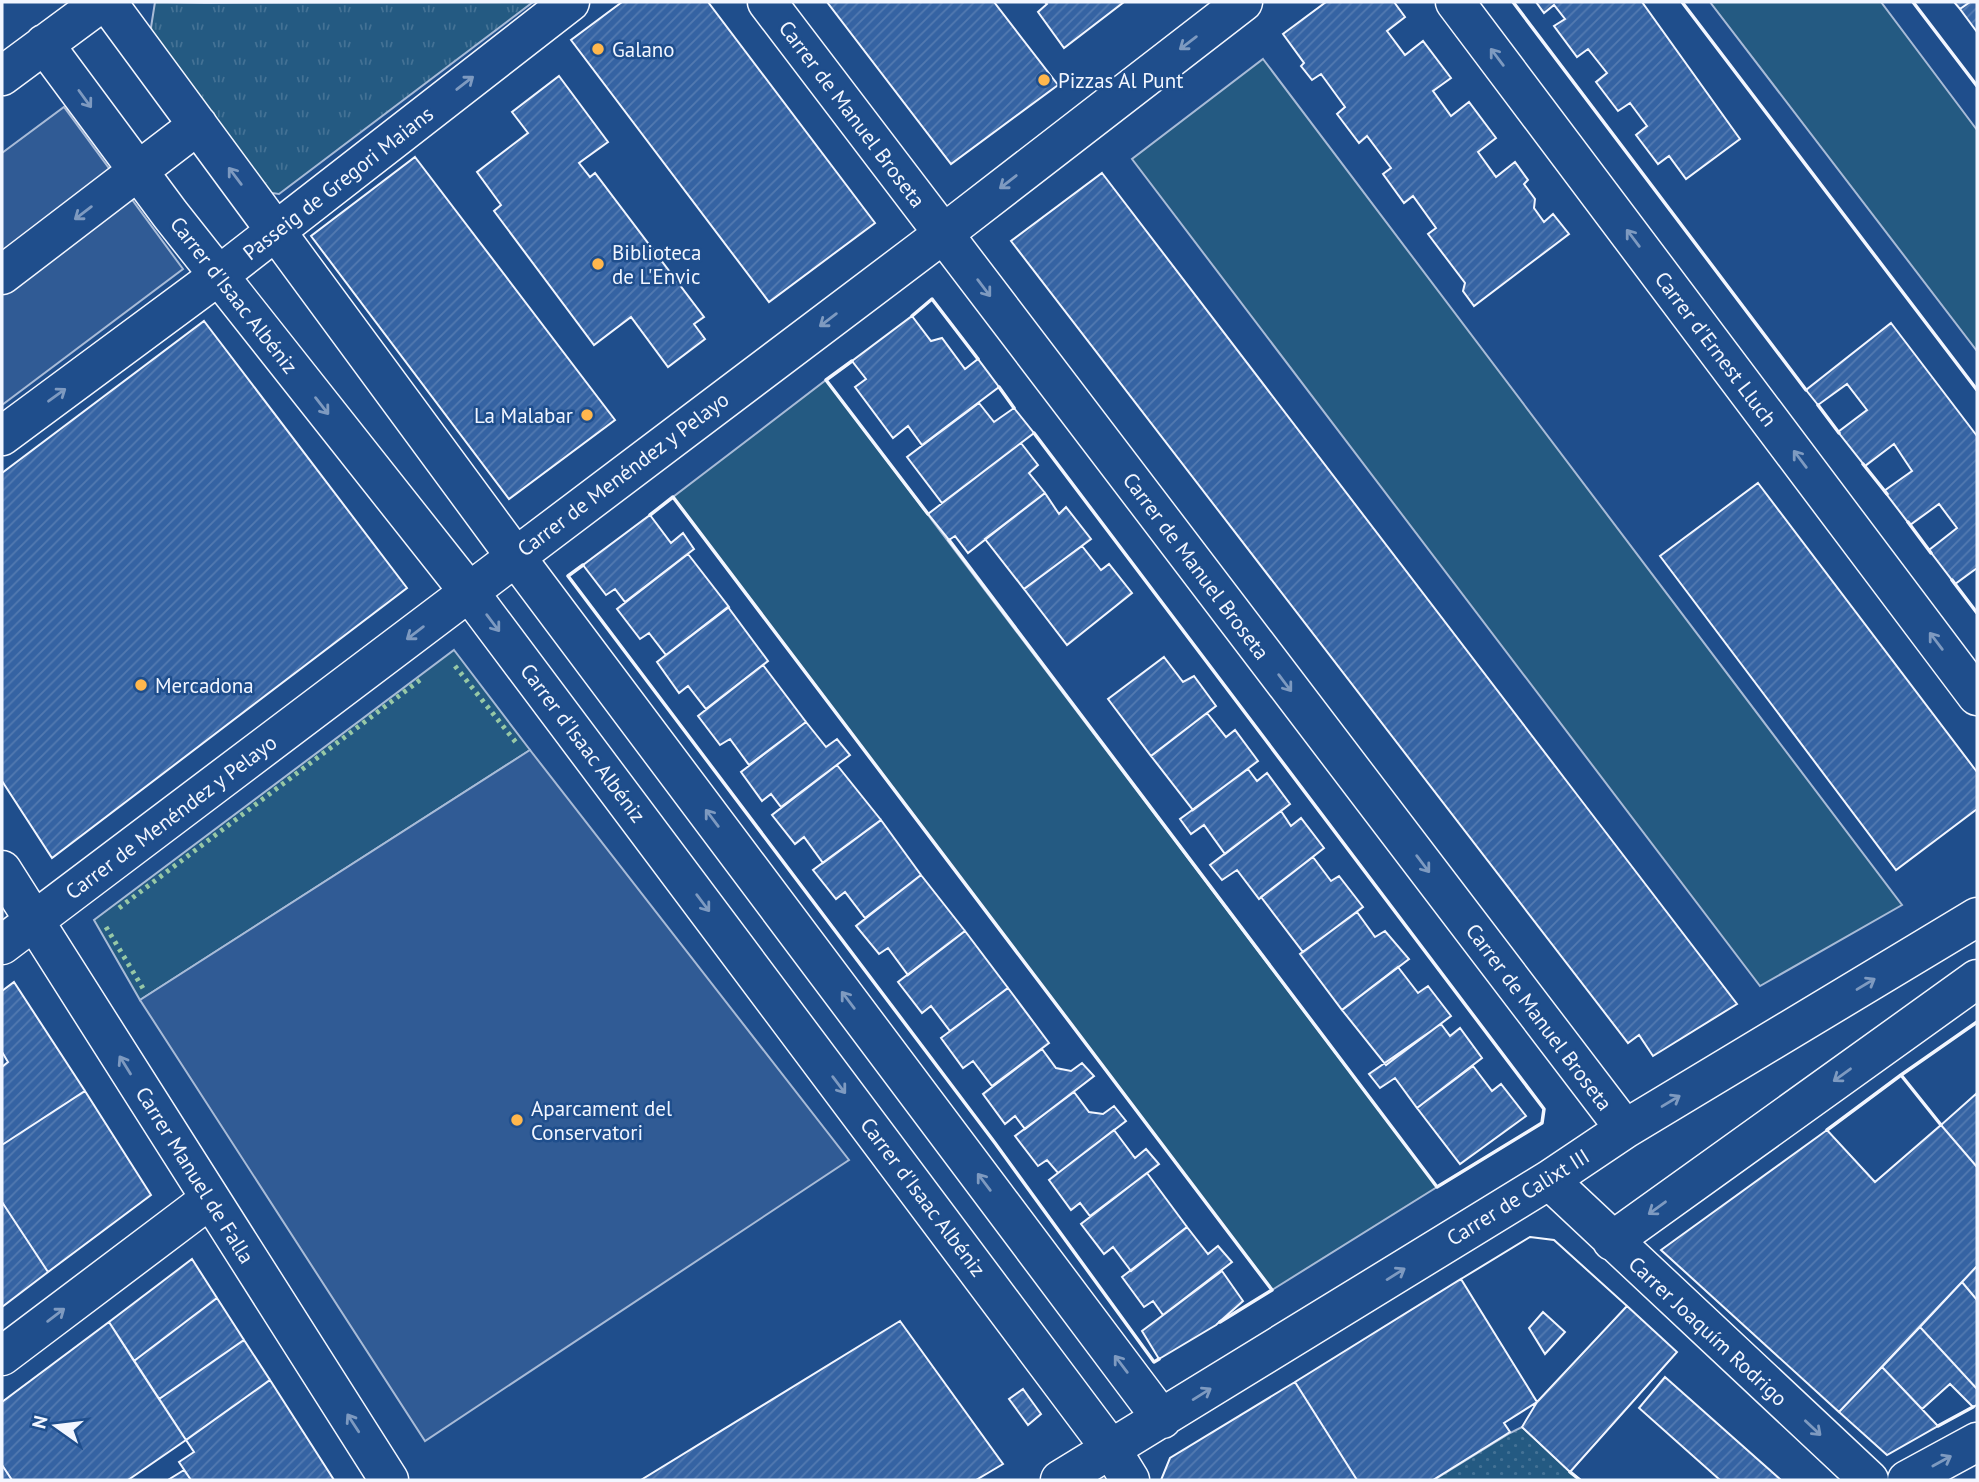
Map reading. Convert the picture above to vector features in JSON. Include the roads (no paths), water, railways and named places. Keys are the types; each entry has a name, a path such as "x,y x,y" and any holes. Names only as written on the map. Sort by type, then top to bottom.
{"street":[{"name":"Passeig de Gregori Maians","path":"2,436 218,276 570,2"},
{"name":"Carrer de Manuel Broseta","path":"767,2 1625,1129"},
{"name":"Carrer de Menéndez y Pelayo","path":"2,945 943,234 1243,2"},
{"name":"Carrer d'Ernest Lluch","path":"1455,2 1977,696"},
{"path":"2,76 86,7 198,125 515,555 1162,1419"},
{"name":"Carrer d'Isaac Albéniz","path":"44,44 218,276 469,592 1121,1465"},
{"path":"2,275 198,125"},
{"name":"Carrer Manuel de Falla","path":"2,870 389,1480"},
{"name":"Carrer de Calixt III","path":"1060,1480 1121,1465 1162,1419 1549,1180 1625,1129 1977,917"},
{"path":"1612,1241 1977,979"},
{"name":"Carrer Joaquím Rodrigo","path":"1549,1180 1869,1480"},
{"path":"2,1356 210,1199"},
{"path":"1907,1480 1977,1442"}],"place":[{"name":"Galano","path":"598,49"},
{"name":"Pizzas Al Punt","path":"1044,80"},
{"name":"Biblioteca de L'Envic","path":"598,264"},
{"name":"La Malabar","path":"587,415"},
{"name":"Mercadona","path":"141,685"},
{"name":"Aparcament del Conservatori","path":"517,1120"}]}
